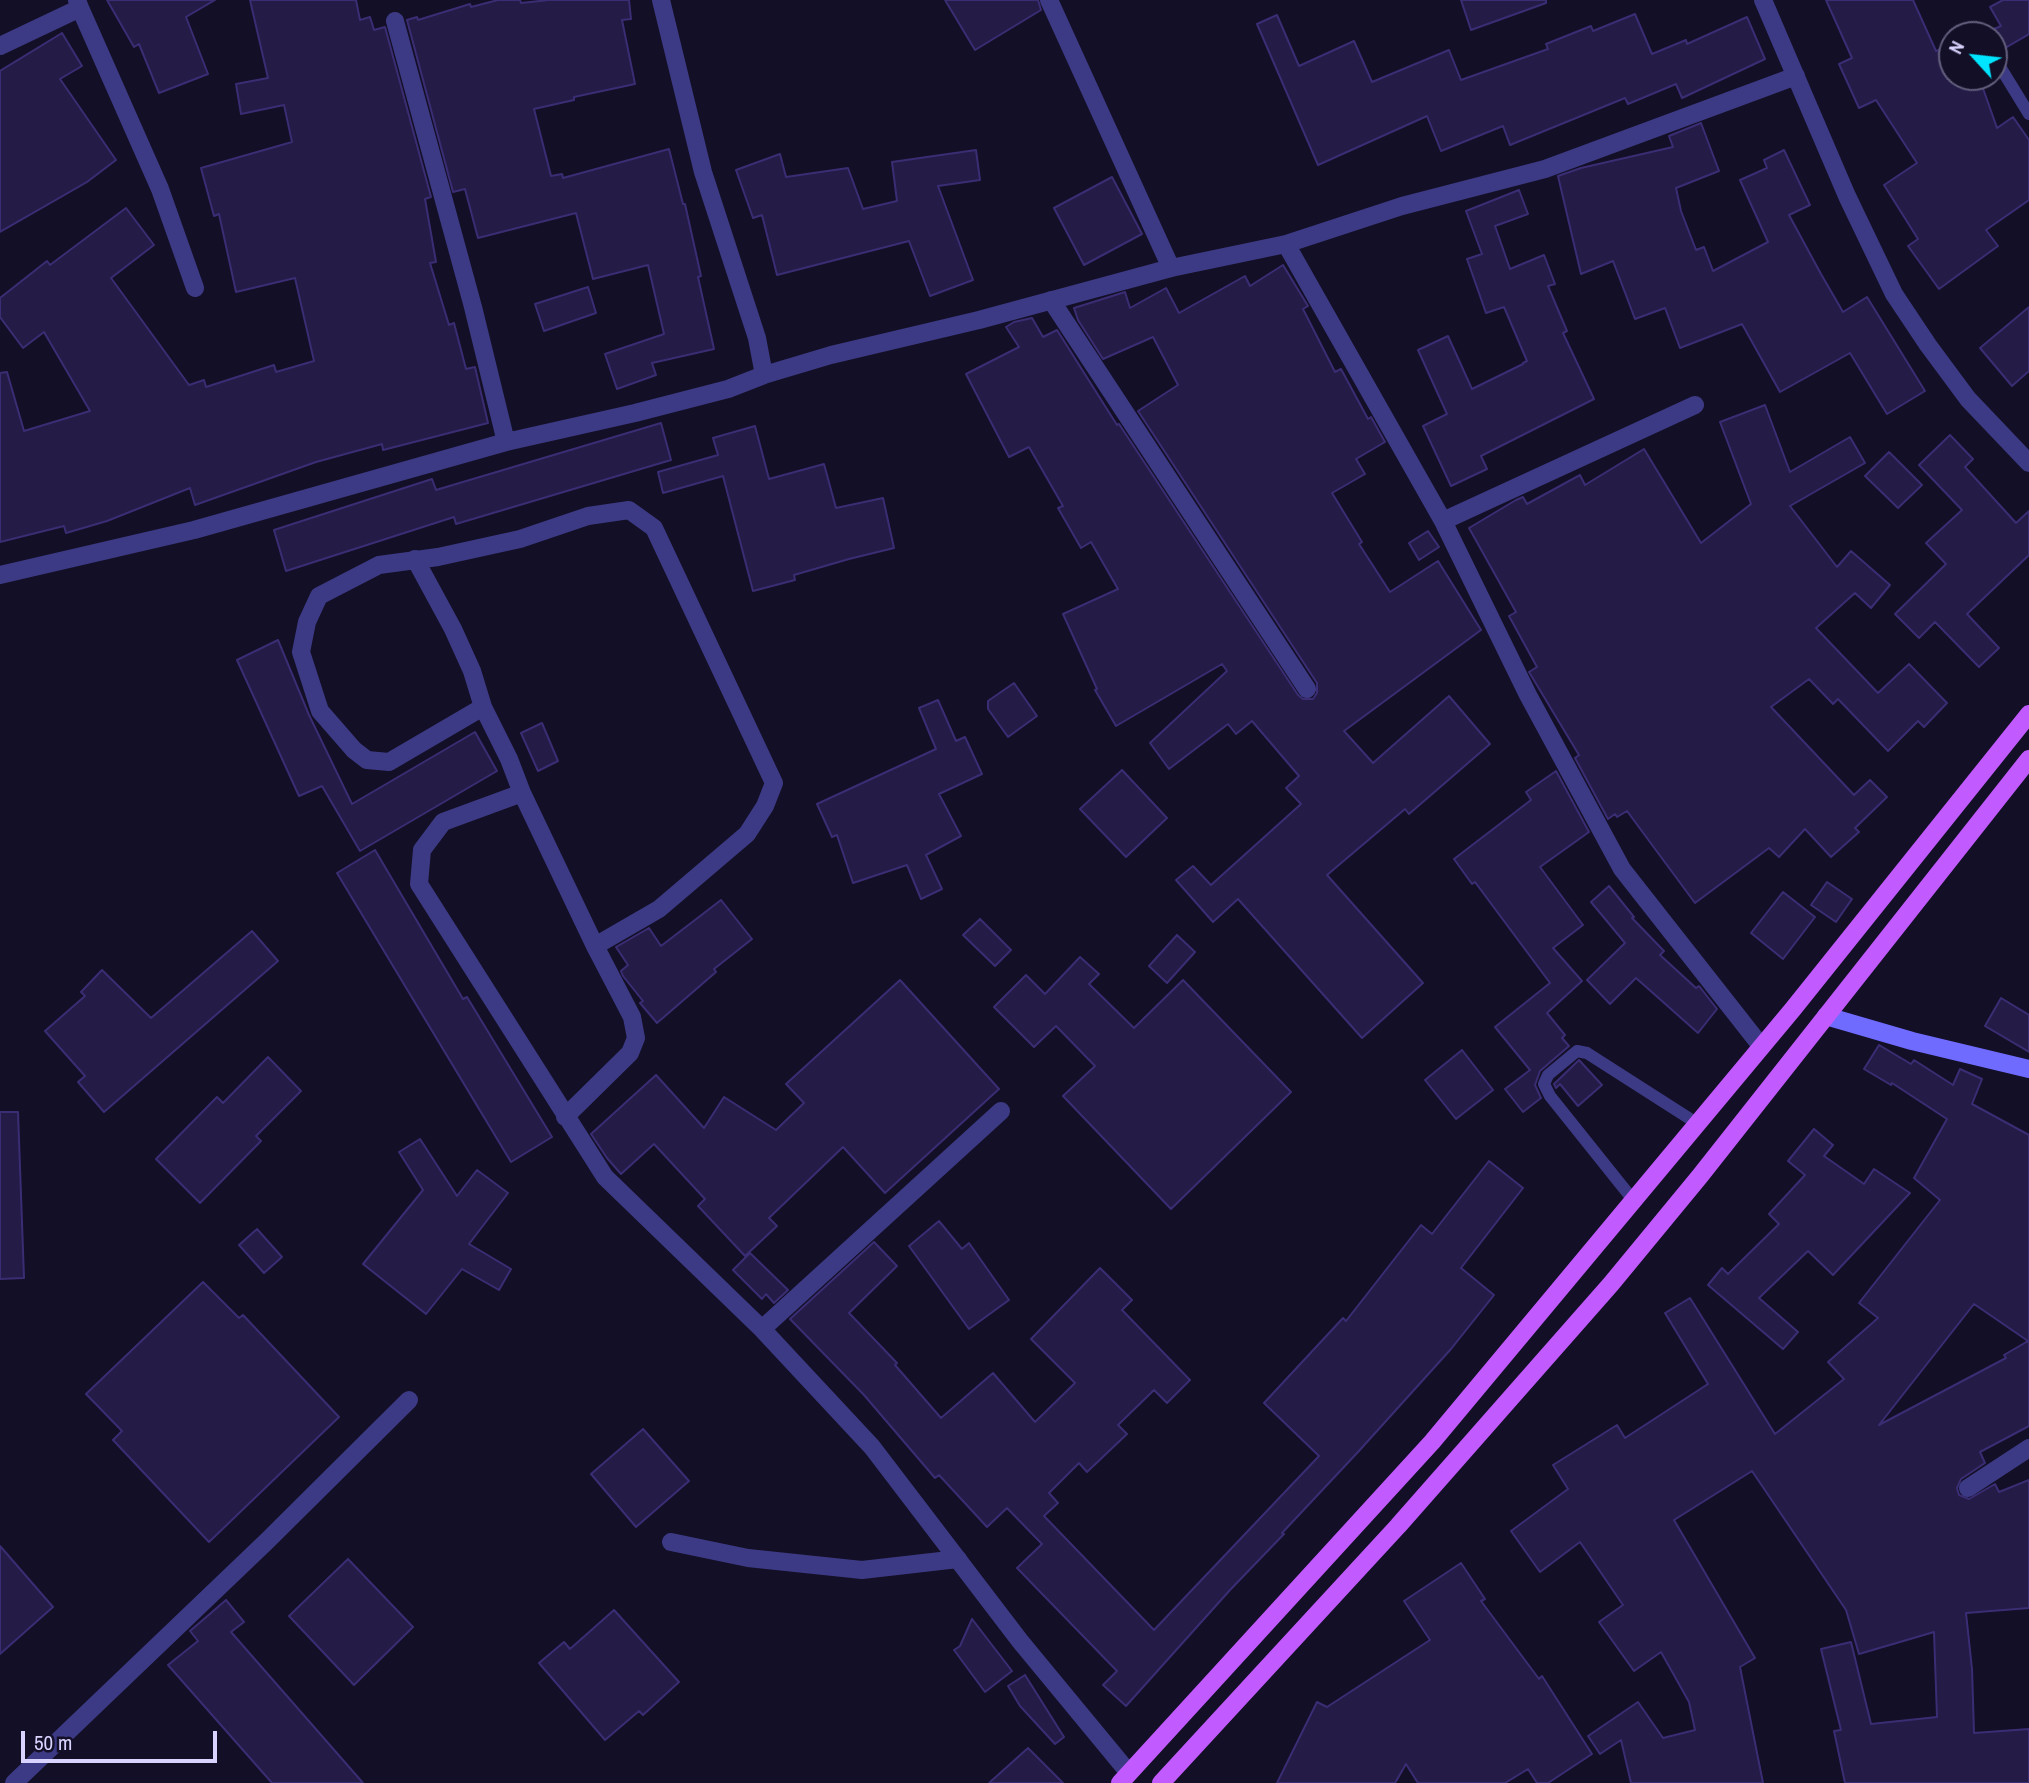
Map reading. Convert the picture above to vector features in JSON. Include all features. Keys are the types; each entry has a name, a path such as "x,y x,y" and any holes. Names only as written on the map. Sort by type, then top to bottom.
{"main road":[{"path":"1124,1778 1432,1442 1698,1124 2029,714"},
{"path":"1161,1783 1398,1525 1611,1284 1700,1176 2029,759"}],"street":[{"path":"661,0 703,172 757,338 764,375"},
{"path":"1049,0 1171,268"},
{"path":"1763,0 1847,196 1894,294 1968,399 2029,463"},
{"path":"0,46 79,4 160,189 195,288"},
{"path":"395,21 474,307 506,442"},
{"path":"0,575 194,530 506,442 635,414 728,389 831,355 979,320 1171,268 1286,244 1402,206 1545,169 1796,76"},
{"path":"1286,244 1443,521 1528,695 1622,869 1761,1046"},
{"path":"1051,300 1307,689"},
{"path":"1443,521 1695,405"},
{"path":"483,707 389,762 367,760 320,711 301,652 307,622 319,596 379,565 520,539 588,516 629,510 654,528 774,783 765,806 747,834 659,909 595,946"},
{"path":"415,559 453,629 472,671 483,707 509,759 522,793 632,1017 636,1038 630,1053 565,1117"},
{"path":"522,793 443,822 422,850 419,884 605,1177 762,1329 872,1447 1124,1778"},
{"path":"1826,1016 1912,1041 2029,1069"},
{"path":"762,1329 1001,1111"},
{"path":"14,1783 267,1541 409,1400"},
{"path":"1968,1488 2029,1448"},
{"path":"671,1542 748,1558 862,1570 958,1559"}],"lane":[{"path":"2008,80 2029,114"},
{"path":"1634,1201 1550,1096 1544,1084 1548,1075 1577,1051 1587,1053 1698,1124"}],"building":[{"path":"107,0 215,0 186,17 208,74 159,93 139,44 134,47"},
{"path":"250,0 356,0 360,20 370,17 374,30 385,27 431,197 425,199 436,262 430,263 449,325 454,323 466,369 475,367 488,423 383,450 382,444 316,462 195,505 190,488 107,521 66,533 64,526 0,542 0,373 7,372 24,431 90,411 44,332 23,348 0,317 0,298 47,261 50,265 126,208 154,245 111,278 189,385 204,380 206,387 274,365 276,372 314,361 295,278 236,292 219,214 214,216 201,168 292,142 284,105 241,114 236,84 268,78"},
{"path":"498,0 520,0 521,3 549,0 629,0 631,19 622,20 635,84 534,109 551,176 562,174 563,178 669,149 685,204 714,349 652,363 656,375 617,389 605,354 664,334 648,265 593,279 576,213 478,238 465,189 453,192 407,20 417,17 418,20 470,4 471,7"},
{"path":"945,0 1038,0 1041,10 975,50"},
{"path":"1461,0 1546,0 1546,3 1471,30"},
{"path":"1826,0 1913,0 1936,51 1938,50 1938,91 1984,91 1997,128 2013,117 2029,140 2029,200 1986,230 1998,246 1939,289 1908,246 1918,239 1884,185 1917,163 1876,100 1859,108 1839,64 1852,58"},
{"path":"2003,0 2029,0 2029,34 2008,46 2008,21 1998,21 1990,7"},
{"path":"1635,14 1652,54 1686,40 1687,44 1747,17 1765,59 1682,98 1676,84 1628,104 1625,98 1510,145 1503,126 1441,151 1427,116 1318,165 1257,24 1277,15 1299,66 1354,41 1372,82 1449,50 1461,80 1548,49 1546,44 1591,26 1593,31"},
{"path":"62,33 82,66 60,79 116,160 87,182 0,232 0,71"},
{"path":"1701,123 1719,171 1676,188 1681,211 1696,250 1704,247 1713,271 1768,242 1740,180 1767,168 1764,160 1784,150 1810,205 1789,215 1843,312 1867,297 1925,391 1887,414 1850,353 1780,392 1742,324 1680,348 1665,308 1635,319 1613,261 1581,274 1558,176 1581,168 1673,147 1669,136"},
{"path":"976,150 980,180 938,186 973,280 930,296 909,241 777,275 762,215 753,218 736,170 780,154 786,177 848,168 863,209 897,201 892,162"},
{"path":"1112,177 1142,234 1084,265 1054,208"},
{"path":"1519,190 1528,214 1495,226 1510,269 1544,255 1555,284 1548,286 1567,331 1563,333 1594,399 1481,456 1487,469 1451,486 1423,426 1447,414 1418,350 1448,336 1472,389 1527,361 1504,307 1486,313 1467,259 1482,254 1466,211"},
{"path":"1283,265 1308,306 1303,309 1335,372 1341,369 1368,419 1371,417 1385,442 1356,459 1365,474 1332,493 1362,542 1359,544 1390,592 1438,561 1481,630 1344,731 1373,763 1449,696 1490,744 1409,814 1405,809 1327,875 1423,983 1362,1038 1238,899 1213,922 1176,880 1193,866 1211,885 1301,804 1286,788 1299,776 1252,721 1236,734 1228,724 1169,769 1150,743 1227,671 1222,664 1116,726 1095,690 1097,689 1063,614 1118,589 1091,542 1081,548 1058,508 1063,506 1029,447 1009,457 966,374 1019,347 1006,327 1014,322 1032,318 1043,337 1057,330 1117,425 1119,424 1298,695 1303,699 1313,699 1317,693 1317,683 1138,411 1178,385 1153,337 1103,359 1078,320 1074,308 1125,292 1130,308 1166,288 1179,313 1245,276 1250,286"},
{"path":"588,287 596,313 544,331 535,304"},
{"path":"2029,307 2029,371 2012,386 1980,348"},
{"path":"1765,405 1790,472 1850,437 1865,463 1790,506 1837,567 1851,551 1890,585 1871,608 1855,593 1816,628 1878,693 1909,664 1947,703 1924,727 1918,721 1888,751 1838,699 1833,704 1809,679 1771,707 1854,795 1870,780 1887,797 1855,828 1859,832 1831,857 1805,829 1779,857 1769,848 1695,903 1627,811 1608,819 1575,758 1579,755 1529,672 1537,667 1509,616 1516,612 1469,528 1516,500 1523,497 1527,504 1580,475 1585,485 1644,449 1701,543 1751,504 1720,422"},
{"path":"661,423 671,460 456,524 454,517 286,571 274,530 432,479 436,490"},
{"path":"755,426 769,479 824,464 836,508 883,498 894,548 794,575 795,580 753,591 723,476 663,493 658,472 718,455 713,438"},
{"path":"1950,435 1973,459 1965,467 2016,523 2029,511 2029,555 1967,614 1999,648 1979,667 1935,622 1919,638 1895,614 1946,564 1926,543 1962,510 1919,465"},
{"path":"1889,452 1922,485 1898,508 1865,476"},
{"path":"1428,531 1439,547 1419,560 1409,543"},
{"path":"278,640 309,715 352,804 475,732 497,771 360,851 322,786 299,796 237,660"},
{"path":"1014,683 1037,716 1008,737 988,709 988,701"},
{"path":"938,700 956,741 965,737 982,774 939,794 961,836 926,855 942,889 921,899 907,865 853,883 837,835 832,837 817,804 936,749 919,708"},
{"path":"542,723 558,761 538,771 521,733"},
{"path":"1122,770 1167,818 1126,857 1080,809"},
{"path":"1556,771 1589,832 1540,867 1583,925 1553,948 1582,981 1547,1013 1565,1035 1562,1038 1569,1046 1540,1071 1535,1085 1541,1098 1523,1112 1505,1089 1530,1070 1495,1027 1550,983 1475,882 1472,884 1454,859 1531,800 1526,792"},
{"path":"375,850 463,999 467,997 552,1137 511,1162 337,873"},
{"path":"1827,882 1852,899 1836,922 1811,905"},
{"path":"1609,886 1634,917 1632,918 1664,951 1660,955 1696,988 1699,986 1717,1009 1698,1033 1636,978 1610,1004 1587,980 1625,943 1591,902"},
{"path":"1783,892 1815,917 1783,959 1751,933"},
{"path":"721,900 752,939 714,969 716,972 657,1023 623,976 621,971 628,965 616,947 649,928 661,946"},
{"path":"980,919 1011,950 995,966 963,935"},
{"path":"252,931 278,961 104,1112 78,1082 85,1076 45,1031 85,996 81,992 102,970 151,1018"},
{"path":"1177,935 1195,952 1167,983 1149,966"},
{"path":"1080,957 1099,974 1089,984 1134,1028 1183,980 1291,1092 1171,1209 1063,1096 1095,1066 1056,1026 1034,1047 994,1007 1026,975 1045,994"},
{"path":"900,980 999,1089 885,1193 843,1147 769,1218 777,1226 745,1256 698,1206 705,1199 654,1144 621,1174 591,1134 656,1075 704,1128 724,1097 776,1130 804,1103 786,1084"},
{"path":"2001,998 2029,1015 2029,1052 1985,1026"},
{"path":"1879,1045 1911,1064 1914,1060 1953,1085 1960,1069 1982,1079 1972,1104 2029,1135 2029,1426 1980,1452 1985,1463 1961,1479 1957,1488 1959,1495 1969,1499 1995,1484 1999,1492 2029,1480 2029,1608 1966,1613 1972,1669 1974,1733 2029,1729 2029,1783 1845,1783 1834,1731 1841,1730 1821,1649 1851,1642 1871,1724 1937,1717 1934,1632 1859,1654 1846,1610 1752,1471 1674,1520 1755,1658 1740,1667 1763,1783 1631,1783 1621,1740 1600,1754 1588,1736 1638,1702 1663,1738 1695,1730 1689,1702 1661,1652 1634,1671 1599,1622 1623,1605 1580,1542 1540,1572 1511,1531 1568,1489 1553,1465 1617,1425 1625,1438 1708,1384 1665,1313 1690,1298 1775,1434 1844,1379 1828,1362 1878,1318 1859,1303 1940,1200 1914,1178 1947,1119 1892,1083 1891,1085 1864,1069","holes":["1974,1304 2028,1341 2004,1355 2006,1358 1879,1425"]},
{"path":"1462,1050 1493,1090 1456,1119 1425,1080"},
{"path":"268,1057 301,1091 256,1136 261,1141 200,1203 156,1159 217,1097 223,1103"},
{"path":"1579,1060 1602,1085 1578,1106 1560,1084 1556,1088 1554,1084"},
{"path":"0,1112 18,1112 24,1278 0,1279"},
{"path":"1814,1129 1833,1145 1824,1156 1864,1184 1874,1169 1910,1193 1833,1275 1808,1251 1759,1298 1798,1332 1783,1349 1708,1285 1722,1268 1728,1274 1779,1224 1769,1214 1805,1175 1788,1161"},
{"path":"420,1139 457,1196 477,1170 508,1193 469,1244 511,1269 499,1290 462,1269 426,1314 363,1264 423,1190 399,1152"},
{"path":"1489,1161 1523,1188 1461,1268 1494,1295 1451,1349 1126,1706 1103,1685 1117,1671 1017,1568 1042,1544 1007,1508 987,1527 939,1475 935,1478 864,1395 790,1319 874,1242 897,1266 849,1313 897,1363 895,1365 941,1418 993,1373 1035,1422 1075,1383 1031,1339 1100,1268 1132,1300 1122,1310 1190,1380 1167,1403 1154,1390 1118,1425 1127,1434 1087,1472 1079,1463 1049,1493 1058,1503 1044,1516 1154,1630 1319,1456 1264,1403 1343,1318 1346,1321 1421,1225 1432,1234"},
{"path":"939,1221 962,1249 969,1243 1009,1300 969,1329 909,1246"},
{"path":"257,1229 282,1257 264,1273 239,1245"},
{"path":"750,1253 788,1290 774,1303 766,1294 762,1299 733,1270"},
{"path":"203,1282 239,1318 243,1315 339,1417 209,1542 113,1440 122,1431 86,1394"},
{"path":"643,1429 689,1481 636,1527 591,1474"},
{"path":"0,1546 53,1607 0,1654"},
{"path":"348,1559 413,1627 354,1685 289,1616"},
{"path":"1461,1563 1485,1599 1481,1601 1539,1679 1542,1676 1592,1754 1548,1783 1537,1783 1528,1769 1505,1783 1418,1783 1406,1764 1395,1783 1277,1783 1317,1702 1327,1707 1430,1640 1404,1601"},
{"path":"226,1600 244,1622 231,1632 363,1783 272,1783 168,1665 198,1641 190,1631"},
{"path":"614,1610 679,1682 643,1715 639,1711 605,1740 539,1663 564,1642 570,1649"},
{"path":"972,1619 1012,1671 985,1692 954,1650 960,1646"},
{"path":"1025,1675 1064,1737 1055,1744 1020,1706 1008,1686"},
{"path":"1028,1748 1063,1783 989,1783"}]}
